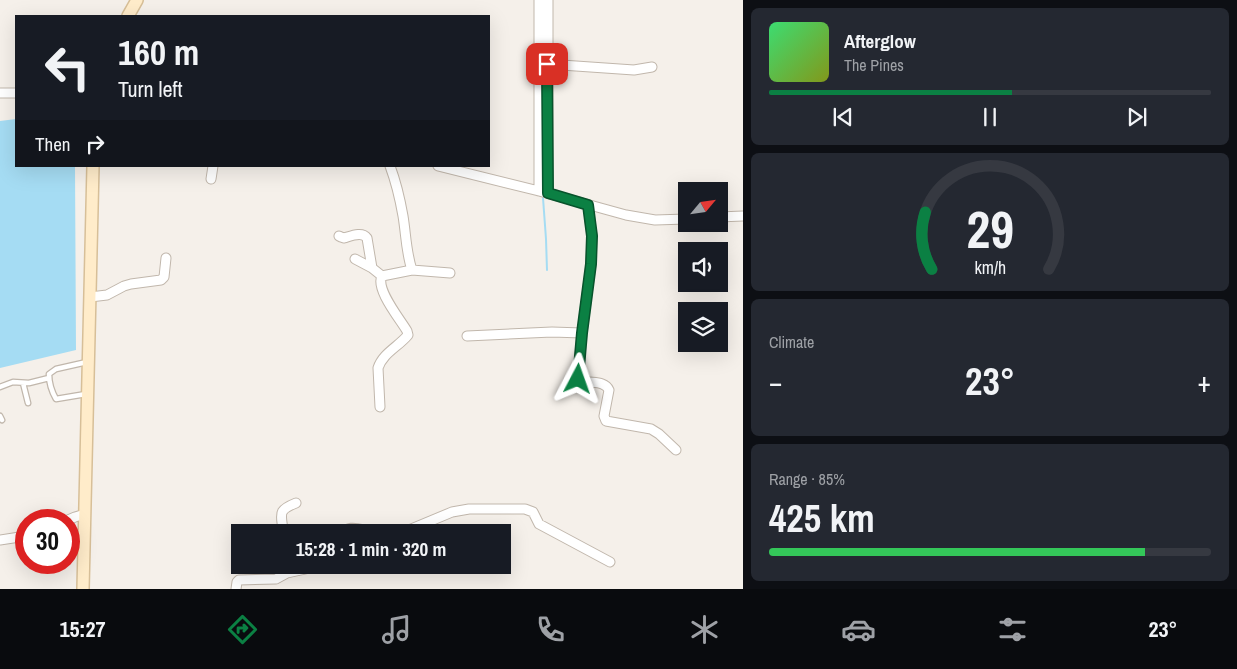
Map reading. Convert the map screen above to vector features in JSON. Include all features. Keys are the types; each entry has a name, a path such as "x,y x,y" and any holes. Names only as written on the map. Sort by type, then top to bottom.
{"street":[{"path":"129,15 137,0"},
{"path":"539,0 543,192"},
{"path":"543,192 548,0"},
{"path":"547,64 634,70 652,67"},
{"path":"0,93 15,93"},
{"path":"83,589 92,167"},
{"path":"211,179 213,167"},
{"path":"390,167 403,214 409,261 412,270"},
{"path":"442,167 626,215 655,220 678,219"},
{"path":"588,205 592,236 591,264 578,379 583,382 607,386 609,390 604,416 606,421 651,429 676,450"},
{"path":"728,217 743,216"},
{"path":"339,236 344,238 362,234 366,235 372,268"},
{"path":"90,297 106,295 131,284 161,280 164,277 166,258"},
{"path":"355,258 382,276 412,270 450,273"},
{"path":"380,407 378,368 384,356 408,335 380,286 382,276"},
{"path":"467,336 552,332 582,333"},
{"path":"282,524 281,516 283,509 296,503"},
{"path":"423,524 452,512 469,509 525,510 533,512 539,524 610,562"},
{"path":"80,516 85,514"},
{"path":"0,540 15,538"},
{"path":"236,589 239,580 276,579 281,574"}],"lane":[{"path":"88,362 56,369 49,374 53,394 56,399 88,393"},
{"path":"0,386 13,382 29,383 49,378"},
{"path":"22,383 28,403"}],"water":[{"path":"15,119 15,167 75,167 76,350 0,368 0,121"}],"waterway":[{"path":"543,0 543,33"},
{"path":"543,198 547,270"}],"route":[{"path":"547,64 548,193 588,205 592,236 591,264 578,379"}]}
